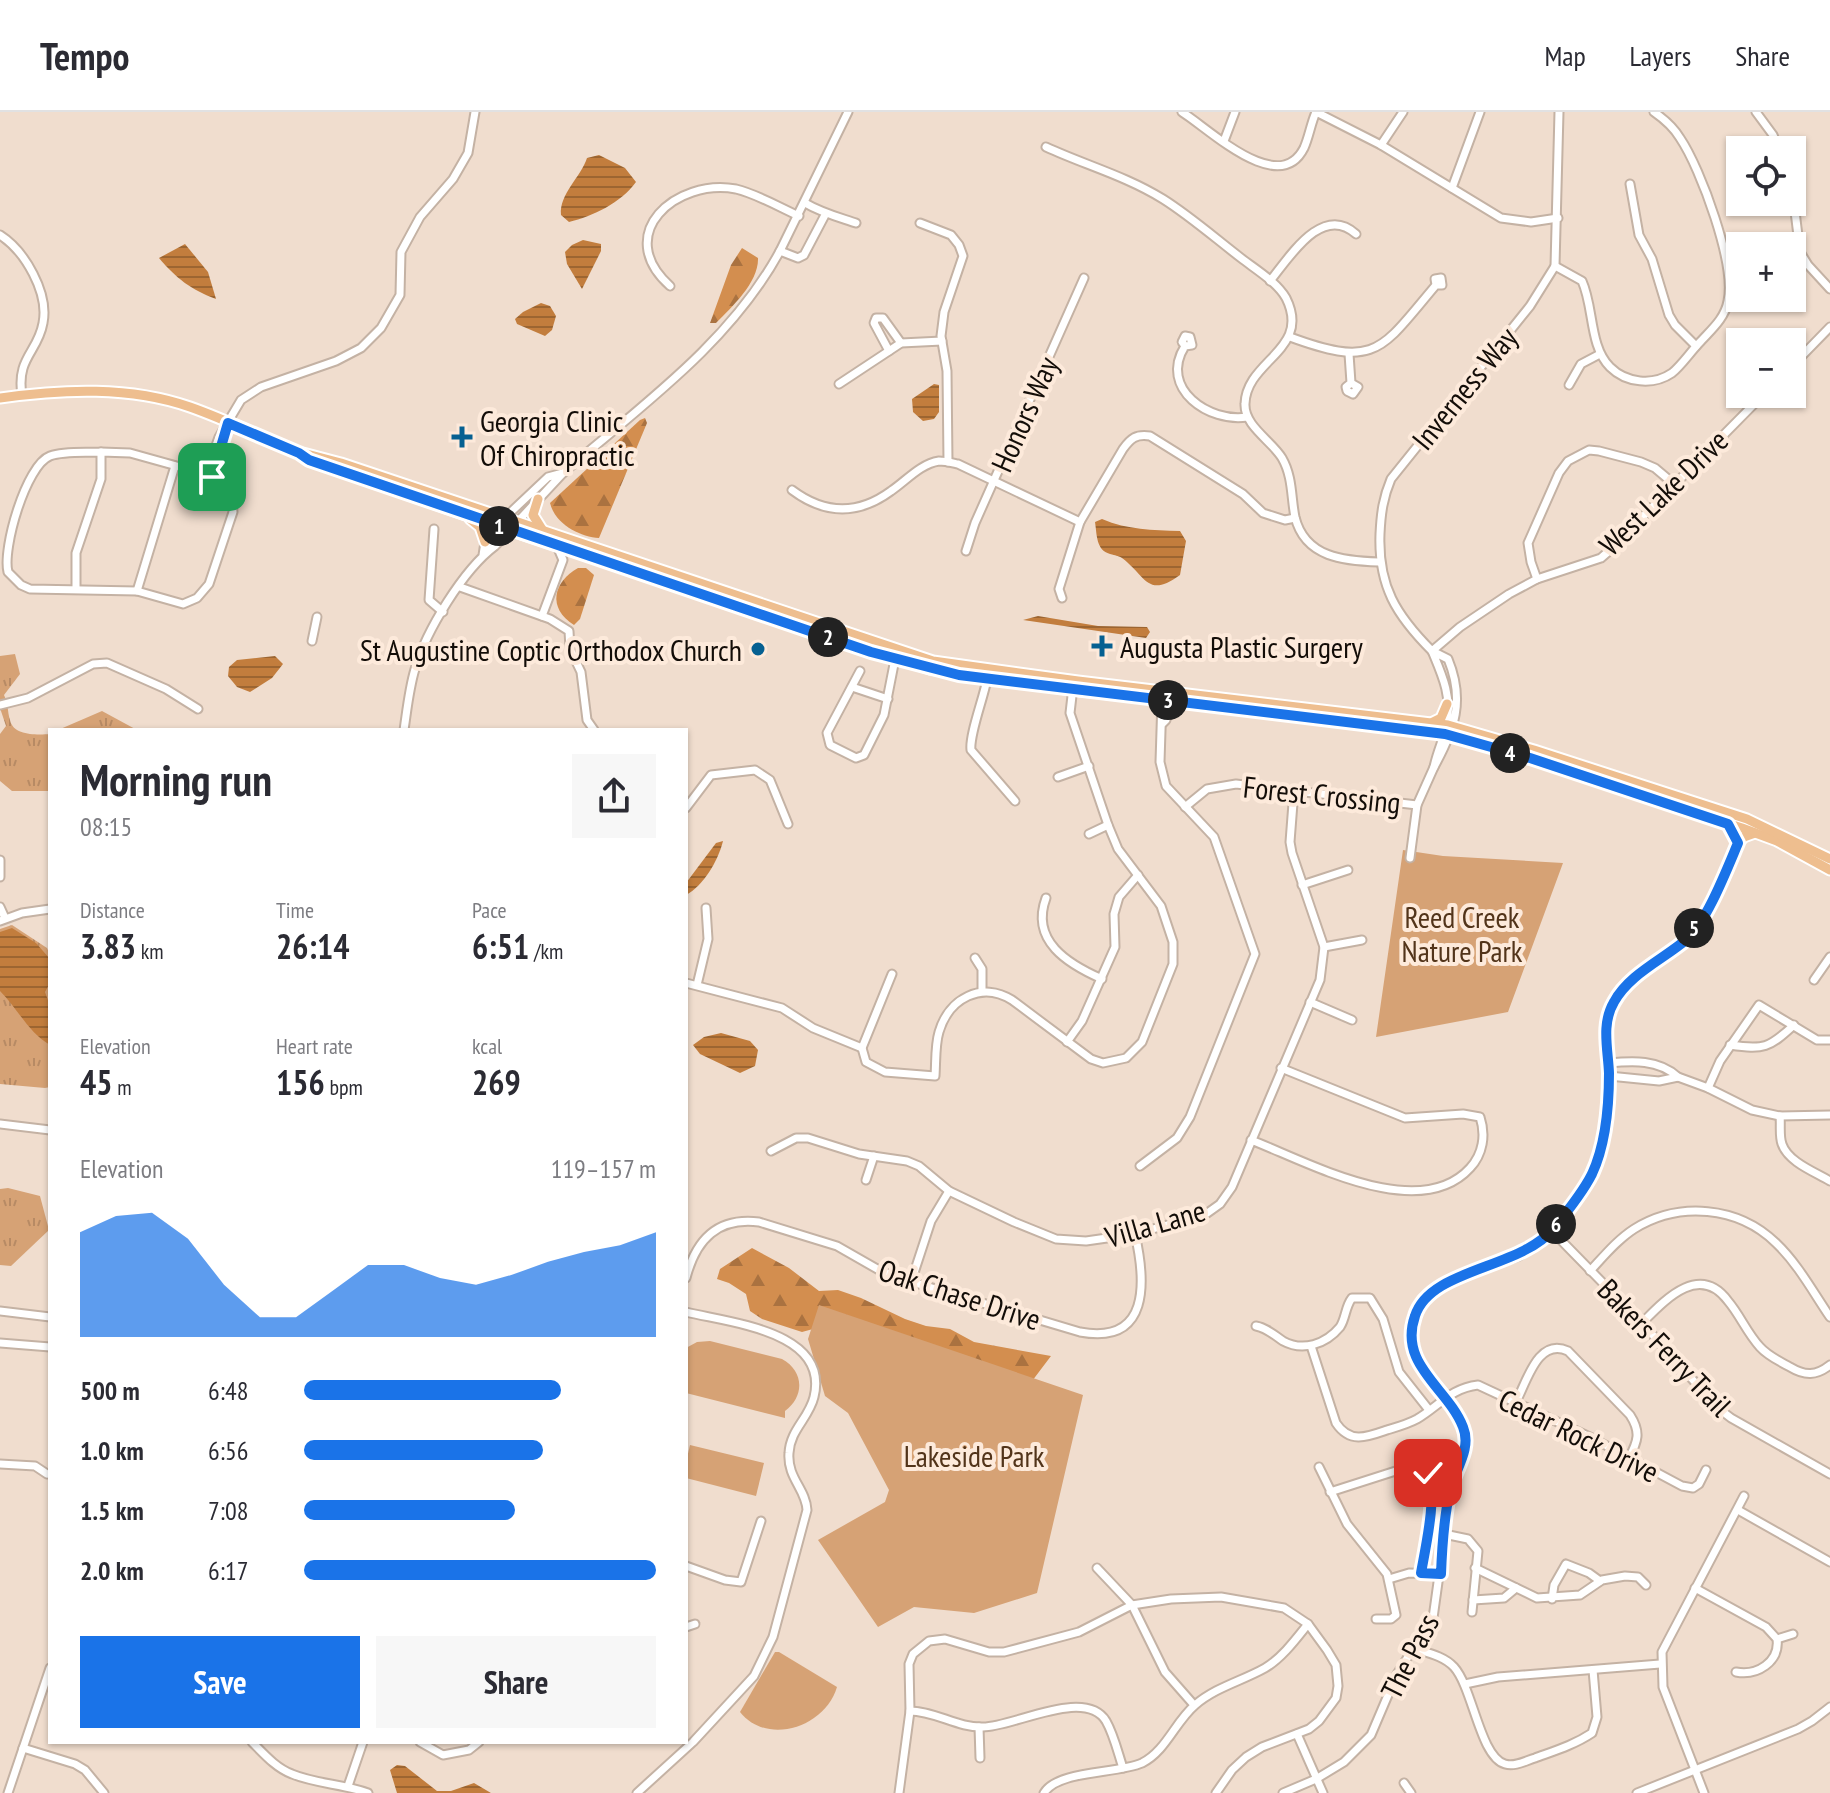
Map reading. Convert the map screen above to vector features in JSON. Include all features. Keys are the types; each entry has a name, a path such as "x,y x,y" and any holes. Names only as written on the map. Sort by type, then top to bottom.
{"main road":[{"path":"0,398 112,391 178,403 226,427 299,453 309,460 464,515 543,531 933,661 1166,700 1448,730"},
{"path":"299,453 313,454 507,524 557,546 930,669 987,679 1073,685 1430,723 1745,824 1830,859"},
{"path":"538,499 533,515 543,531"},
{"path":"464,515 480,527 485,542"},
{"path":"1430,723 1441,718 1447,704"},
{"path":"1596,775 1728,824 1745,824 1755,833 1830,870"},
{"path":"1728,824 1738,843 1755,833"}],"street":[{"path":"209,475 219,437 241,400 261,387 336,361 361,348 381,328 400,295 401,252 420,217 453,179 468,153 475,112"},
{"path":"483,555 485,542 681,373 740,310 780,251 848,112"},
{"path":"1182,112 1255,162 1281,165 1297,157 1304,148 1316,112 1381,145 1501,218 1531,222 1558,218"},
{"path":"1224,141 1235,112"},
{"path":"1381,145 1403,112"},
{"path":"1452,188 1480,112"},
{"name":"Inverness Way","path":"1448,730 1444,678 1432,651 1398,612 1379,562 1382,500 1391,479 1530,306 1555,266 1559,112"},
{"path":"1555,266 1582,281 1591,306 1600,354 1625,379 1648,382 1671,373 1722,319 1729,300 1727,272 1717,225 1680,138 1654,112"},
{"path":"1756,112 1773,136"},
{"path":"1046,147 1113,173 1164,200 1270,281 1285,296 1291,312 1290,337 1253,381 1245,404 1247,417 1283,460 1294,496 1295,518 1304,536 1328,556 1344,561 1379,562"},
{"path":"1630,184 1639,235 1652,259 1669,315 1696,346"},
{"path":"670,286 659,276 647,252 646,239 651,222 662,207 707,190 735,189 799,216"},
{"path":"805,203 825,215 835,215 856,223"},
{"path":"780,251 796,258 804,255 825,215"},
{"path":"1796,216 1800,252 1830,289"},
{"path":"920,223 951,235 963,256 944,312 942,341 947,371 948,462"},
{"path":"1270,281 1305,240 1321,227 1337,224 1346,226 1356,234"},
{"path":"0,235 23,254 33,272 43,313 43,325 24,361 20,382 22,395"},
{"name":"Honors Way","path":"966,551 975,523 1084,278"},
{"path":"1290,337 1336,353 1365,352 1390,339 1436,285"},
{"path":"889,351 874,323 876,318 883,318 901,343"},
{"path":"1806,352 1830,327"},
{"path":"839,384 901,343 942,341"},
{"path":"1185,346 1177,368 1180,389 1188,397 1226,418 1247,417"},
{"path":"1349,354 1351,383"},
{"path":"1569,385 1581,364 1600,354"},
{"name":"West Lake Drive","path":"1432,651 1490,606 1537,579 1601,558 1750,408"},
{"path":"1062,598 1059,589 1067,555 1080,522 1123,449 1139,435 1150,436 1232,487 1263,513 1285,520 1295,518"},
{"path":"1537,579 1528,543 1559,473 1568,461 1589,450 1599,451 1655,468 1674,484"},
{"path":"76,589 76,553 101,479 101,452"},
{"path":"130,453 175,466 209,475 228,491 233,512 209,584 197,598 183,604 137,591 30,589 8,572 6,552 33,469 48,456 130,453"},
{"path":"792,490 810,504 834,510 853,508 875,501 926,466 941,461 958,464 1080,522"},
{"path":"137,591 175,466"},
{"path":"404,728 415,669 443,612 507,524 548,477 563,473"},
{"path":"434,529 429,600 443,612"},
{"path":"557,546 563,560"},
{"path":"542,616 563,560 577,552"},
{"path":"460,587 542,616 569,631 570,649 581,672 587,720 593,728"},
{"path":"312,641 317,617"},
{"name":"Inverness Way","path":"1432,651 1448,659 1454,674"},
{"path":"860,671 827,733 830,745 852,757 864,755 884,715 895,659"},
{"path":"0,705 40,692 93,664 107,663 166,689 198,709"},
{"path":"1410,858 1417,805 1458,705 1454,674 1444,678"},
{"path":"987,679 970,741 971,750 1015,801"},
{"path":"892,974 862,1048 866,1062 885,1072 935,1076 939,1034 945,1018 965,998 982,991 1001,993 1091,1059 1103,1063 1126,1058 1142,1042 1173,964 1173,942 1161,906 1118,849 1108,825 1070,713 1073,685"},
{"path":"852,687 888,699"},
{"path":"1140,1166 1177,1138 1190,1117 1255,954 1214,837 1166,786 1160,762 1163,723 1160,718 1166,700"},
{"path":"1058,777 1089,766"},
{"path":"688,805 711,775 748,770 764,773 770,780 788,824"},
{"name":"Forest Crossing","path":"1185,807 1207,789 1225,784 1417,805"},
{"name":"Villa Lane","path":"771,1151 796,1138 808,1138 874,1156 907,1161 919,1166 949,1191 1056,1239 1086,1241 1135,1234 1206,1214 1220,1204 1232,1187 1320,980 1324,947 1290,842 1294,790"},
{"name":"The Pass","path":"1283,1793 1316,1779 1344,1762 1371,1735 1397,1674 1433,1618 1451,1489 1463,1456 1466,1436 1463,1425 1421,1370 1415,1356 1413,1320 1419,1303 1432,1292 1467,1274 1519,1256 1552,1231 1592,1173 1606,1127 1609,1076 1605,1033 1614,1002 1631,982 1690,936 1721,885 1745,824"},
{"path":"1089,834 1108,825"},
{"path":"0,860 0,877"},
{"path":"1302,885 1348,870"},
{"path":"1067,1042 1082,1021 1115,947 1114,914 1119,897 1138,875"},
{"path":"1046,898 1042,916 1051,944 1068,963 1102,979"},
{"path":"0,907 2,920 48,909"},
{"path":"697,985 708,939 706,908"},
{"path":"1324,947 1362,940"},
{"path":"975,958 982,969 982,991"},
{"path":"1814,980 1829,962"},
{"path":"688,983 782,1008 813,1028 862,1048"},
{"path":"1310,1002 1352,1020"},
{"path":"1708,1088 1730,1045 1759,1005 1817,1040 1830,1040"},
{"path":"1730,1045 1760,1049 1774,1043 1794,1025"},
{"path":"1608,1063 1654,1063 1752,1110 1780,1116 1830,1115"},
{"path":"1251,1140 1367,1186 1422,1192 1443,1187 1459,1178 1472,1167 1481,1151 1484,1135 1480,1117 1463,1114 1405,1118 1281,1068"},
{"path":"1609,1076 1659,1081 1678,1077"},
{"path":"1780,1116 1782,1144 1788,1153 1830,1181"},
{"path":"0,1124 48,1130"},
{"path":"866,1180 874,1156"},
{"path":"911,1282 931,1221 949,1191"},
{"path":"1590,1271 1615,1243 1647,1222 1679,1213 1718,1212 1747,1221 1774,1241 1792,1261 1830,1317"},
{"name":"Oak Chase Drive","path":"688,1270 704,1238 730,1224 746,1220 759,1222 837,1246 879,1270 911,1282 1100,1336 1127,1323 1138,1303 1142,1278 1135,1234"},
{"name":"Bakers Ferry Trail","path":"1552,1231 1642,1323 1718,1408 1830,1474"},
{"path":"1642,1323 1681,1287 1711,1287 1727,1298 1769,1356 1809,1374 1821,1372 1830,1365"},
{"path":"1256,1326 1285,1342 1311,1346 1330,1337 1341,1326 1352,1298 1370,1298 1383,1319 1399,1372 1429,1410"},
{"path":"0,1311 48,1317"},
{"path":"637,1793 746,1686 769,1647 807,1510 804,1497 791,1473 789,1446 809,1412 815,1386 814,1371 807,1357 788,1339 688,1313"},
{"path":"0,1343 48,1347"},
{"path":"1311,1346 1336,1423 1347,1435 1368,1437 1418,1419 1444,1398"},
{"path":"1516,1402 1539,1357 1547,1349 1568,1351 1637,1424 1639,1435 1629,1458"},
{"name":"Cedar Rock Drive","path":"1444,1398 1466,1386 1478,1385 1682,1486 1693,1488 1699,1484 1706,1470"},
{"path":"0,1464 35,1466 47,1474"},
{"path":"1319,1467 1347,1524 1389,1579 1396,1615 1391,1619 1376,1619"},
{"path":"1330,1492 1405,1468 1424,1468 1431,1479 1432,1493 1421,1573"},
{"path":"1704,1793 1663,1687 1660,1664 1662,1652 1744,1496"},
{"path":"1738,1510 1830,1562"},
{"path":"688,1567 725,1580 741,1582 761,1521"},
{"path":"1444,1534 1468,1539 1478,1551 1472,1612"},
{"path":"1552,1599 1554,1585 1566,1564 1600,1581"},
{"path":"1097,1568 1132,1605 1165,1672 1194,1705"},
{"path":"1475,1568 1537,1598 1580,1595 1600,1581 1625,1576 1638,1577 1646,1585"},
{"path":"1389,1579 1409,1573 1441,1574"},
{"path":"1473,1600 1504,1598 1516,1588"},
{"path":"1695,1588 1766,1627 1777,1639 1776,1654 1768,1664 1742,1673 1736,1672"},
{"path":"899,1793 910,1711 909,1664 913,1654 929,1641 945,1639 989,1652 1004,1652 1079,1632 1132,1605 1171,1599 1221,1597 1284,1608 1308,1624 1336,1665 1336,1698 1319,1721 1246,1757 1232,1770 1216,1793"},
{"path":"1044,1793 1059,1780 1142,1763 1159,1751 1178,1722 1194,1705 1229,1683 1266,1667 1308,1624"},
{"path":"1777,1639 1793,1634"},
{"path":"1415,1649 1445,1659 1465,1684 1485,1741 1494,1757 1514,1765 1563,1748 1592,1733 1597,1717 1593,1670"},
{"path":"1465,1684 1498,1677 1660,1664"},
{"path":"8,1793 48,1674"},
{"path":"910,1711 991,1727 1084,1707 1099,1714 1107,1723 1123,1768"},
{"path":"1637,1793 1798,1729 1830,1707"},
{"path":"979,1727 980,1758"},
{"path":"1297,1734 1323,1793"},
{"path":"254,1744 278,1767 294,1775 368,1793"},
{"path":"348,1786 362,1744"},
{"path":"424,1744 443,1755 469,1750 476,1744"},
{"path":"23,1748 75,1764 85,1770 104,1793"},
{"path":"1404,1783 1411,1793"}],"green space":[{"path":"742,248 758,258 754,276 743,294 716,323 710,323 731,265"},
{"path":"645,418 647,423 599,538 569,528 557,517 550,503"},
{"path":"578,568 586,568 594,575 580,619 574,625 560,611 556,595 563,580"},
{"path":"15,654 20,674 4,695 12,725 21,732 48,734 48,791 12,791 0,781 0,734 6,726 0,708 0,656"},
{"path":"102,711 133,728 63,728"},
{"name":"Reed Creek Nature Park","path":"1403,850 1443,856 1563,863 1508,1012 1376,1037"},
{"path":"12,925 48,950 48,1087 0,1084 0,929"},
{"path":"0,1189 40,1196 48,1226 48,1231 11,1266 0,1265"},
{"path":"752,1248 789,1268 819,1291 838,1290 905,1319 950,1329 974,1342 1051,1356 1007,1414 824,1326 802,1332 762,1319 750,1311 746,1294 717,1279 720,1269"},
{"name":"Lakeside Park","path":"819,1305 1083,1395 1037,1593 974,1613 914,1607 878,1627 818,1540 885,1502 889,1490 848,1413 825,1396 808,1339"},
{"path":"710,1341 782,1359 789,1364 798,1377 799,1391 785,1411 785,1418 688,1394 688,1347 697,1342"},
{"path":"690,1445 764,1463 756,1496 688,1479"},
{"path":"775,1652 837,1687 831,1701 821,1712 809,1721 780,1730 752,1723 740,1712"}],"shaded area":[{"path":"599,155 625,168 636,182 606,208 569,222 561,215 563,200 587,158"},
{"path":"583,240 601,244 601,251 582,289 567,264 565,252"},
{"path":"185,244 208,272 216,299 184,283 159,258"},
{"path":"541,303 550,306 556,316 552,330 545,336 517,324 515,319"},
{"path":"934,384 939,385 939,412 934,419 923,421 913,412 912,399"},
{"path":"1102,519 1150,530 1180,531 1186,541 1180,575 1169,582 1153,585 1122,558 1105,552 1098,541 1095,522"},
{"path":"1038,616 1098,626 1147,627 1150,632 1146,638 1023,620"},
{"path":"275,656 283,664 272,678 250,692 237,687 228,676 229,667 237,660"},
{"path":"723,841 718,856 699,885 688,893 688,880 716,843"},
{"path":"12,928 36,943 48,957 48,987 45,992 48,1000 48,1044 29,1027 0,991 0,932"},
{"path":"721,1033 750,1041 758,1050 755,1066 740,1073 700,1054 693,1045 704,1037"},
{"path":"397,1765 405,1766 437,1791 451,1791 474,1783 491,1793 397,1793 390,1770"}],"place":[{"name":"Georgia Clinic Of Chiropractic","path":"462,437"},
{"name":"Augusta Plastic Surgery","path":"1102,646"},
{"name":"St Augustine Coptic Orthodox Church","path":"758,649"}],"route":[{"path":"212,477 228,423 309,460 429,503 871,652 930,669 1072,690 1356,721 1445,734 1530,758 1728,824 1738,843 1721,885 1690,936 1631,982 1614,1002 1605,1033 1609,1076 1606,1127 1592,1173 1552,1231 1533,1246 1519,1256 1467,1274 1432,1292 1419,1303 1413,1320 1415,1356 1421,1370 1463,1425 1466,1436 1463,1456 1451,1489 1441,1574 1421,1573 1432,1493 1428,1473"}]}
